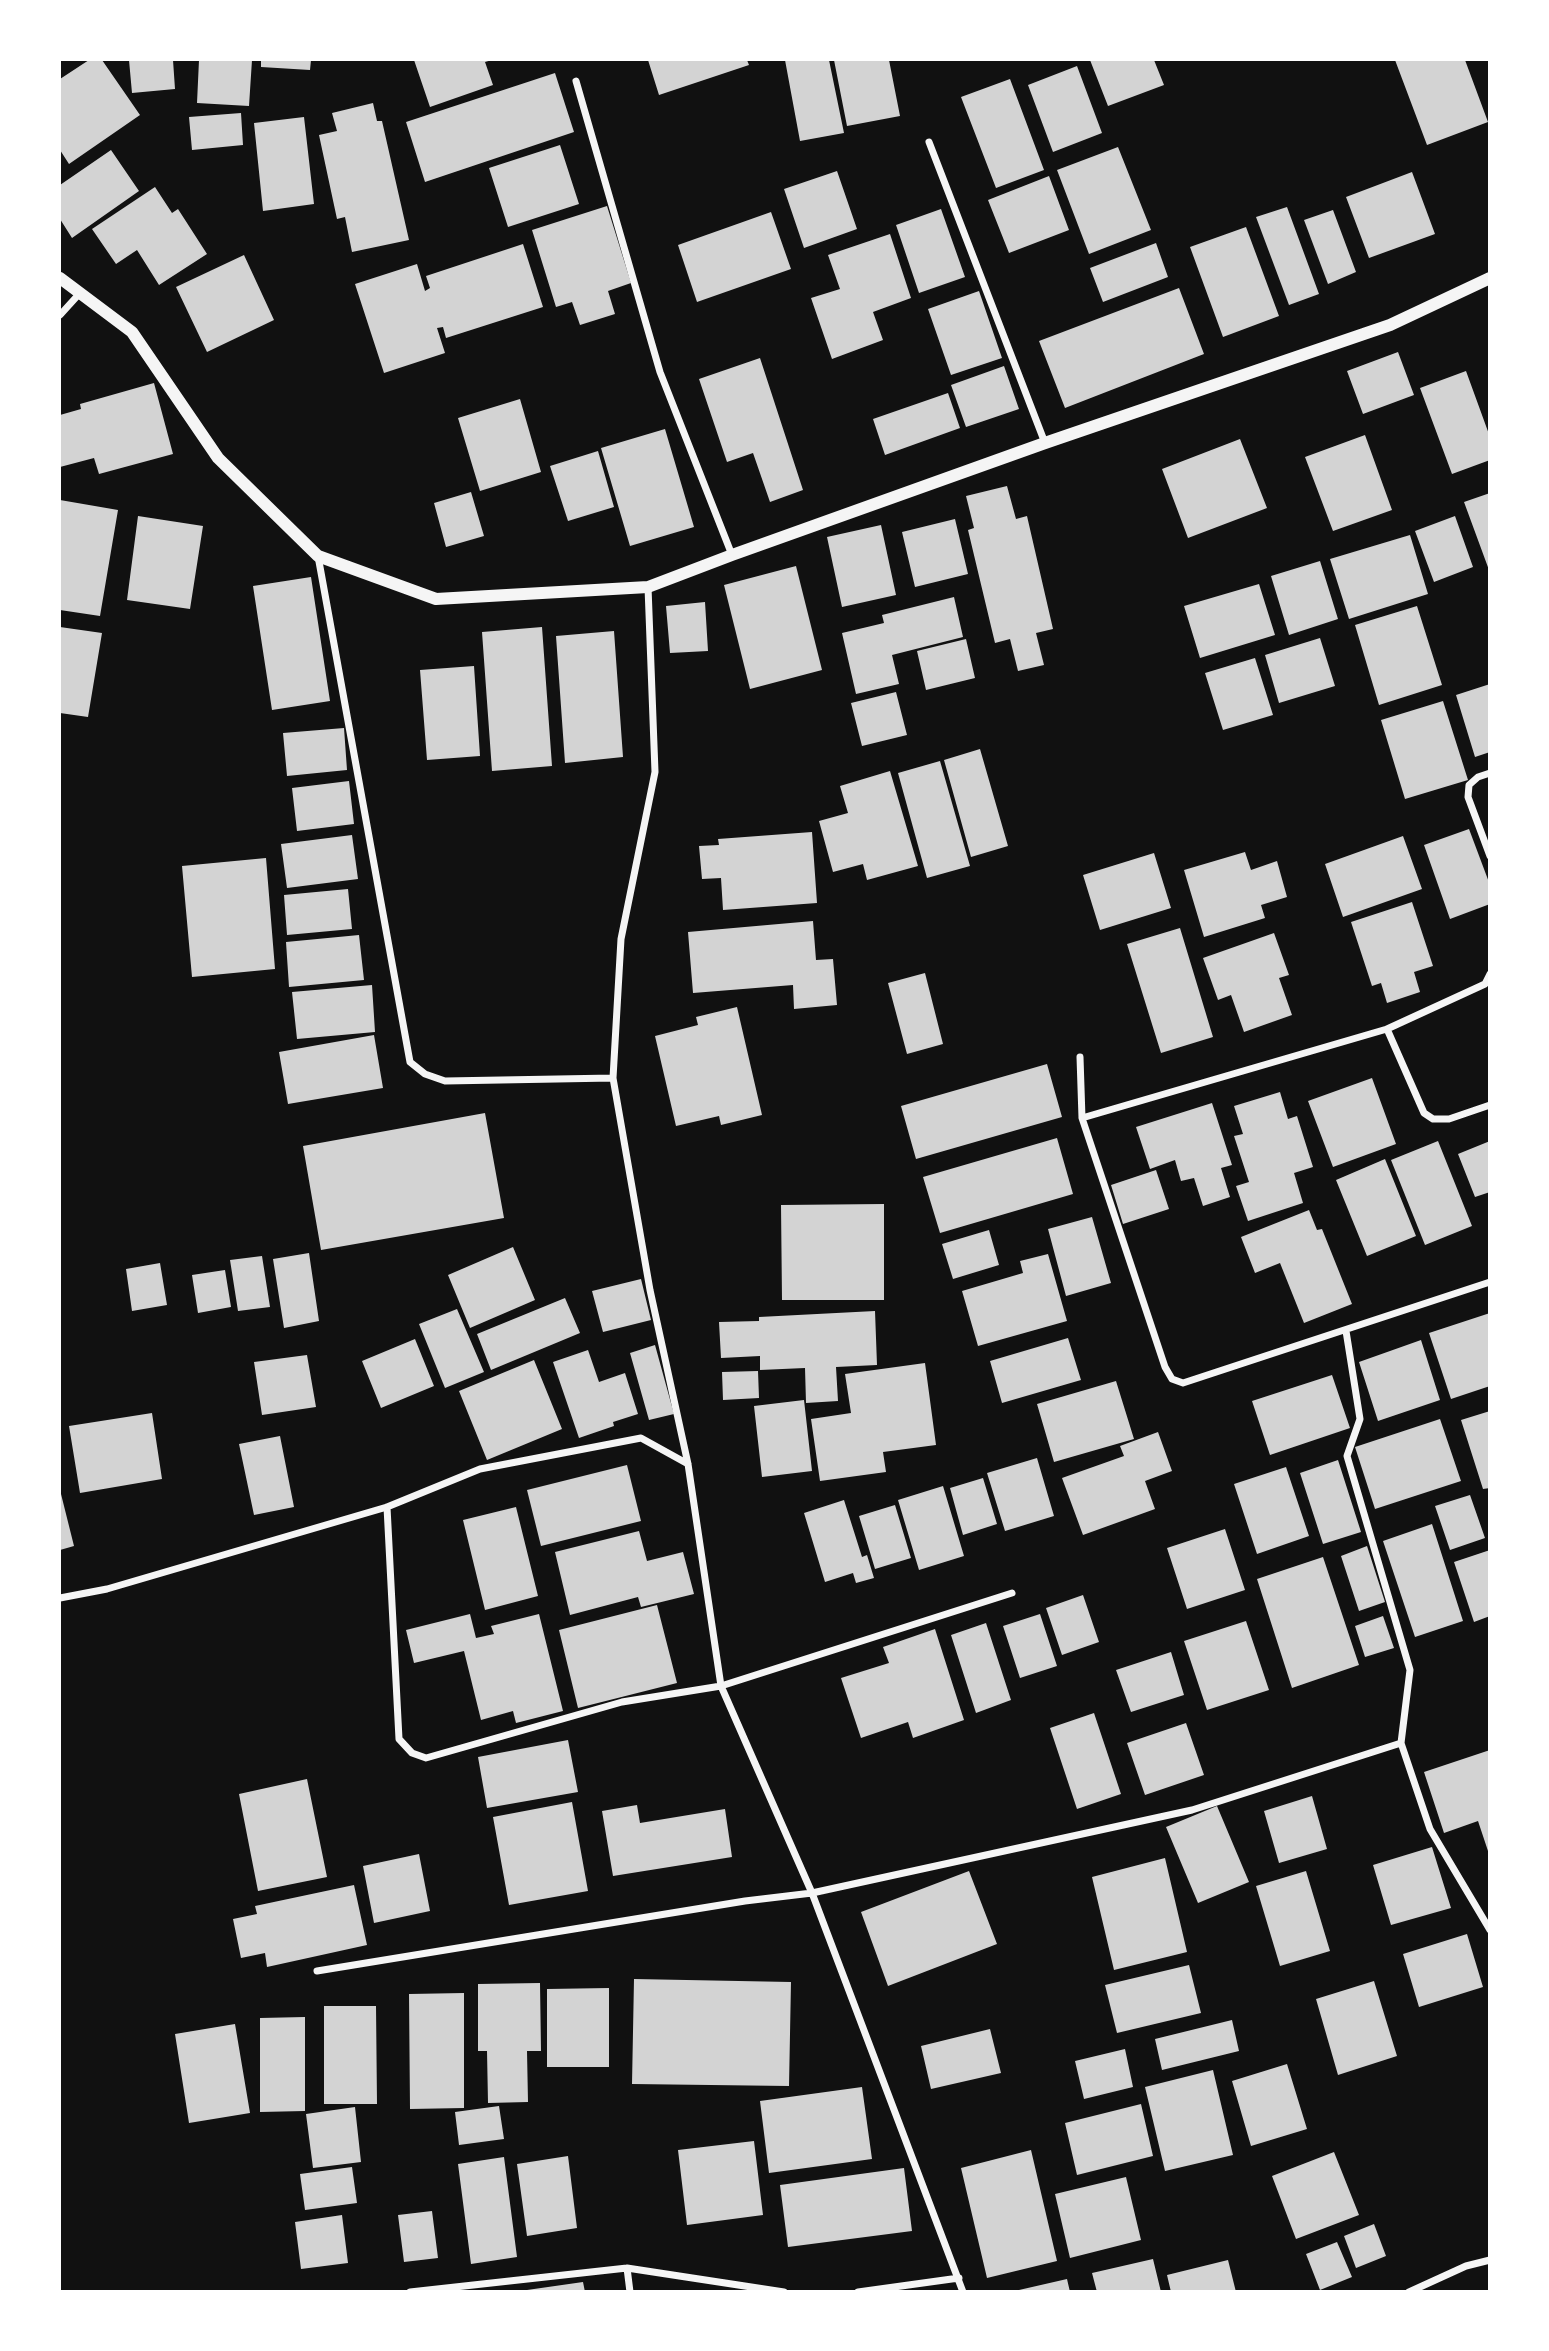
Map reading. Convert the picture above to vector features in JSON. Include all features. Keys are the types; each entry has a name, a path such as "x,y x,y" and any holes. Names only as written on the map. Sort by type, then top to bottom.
{"street":[{"path":"576,82 660,372 732,555"},
{"path":"929,142 1045,443"},
{"path":"60,278 132,332 218,458 318,555 436,599 648,587 1045,443 1390,325 1489,278"},
{"path":"60,315 80,293"},
{"path":"318,555 410,1062 425,1074 445,1081 613,1078"},
{"path":"648,587 656,772 621,939 613,1078 650,1290 688,1464 720,1686 812,1893 963,2291"},
{"path":"1489,772 1469,785 1468,797 1489,856"},
{"path":"1082,1118 1387,1029 1485,984 1489,975"},
{"path":"1387,1029 1424,1113 1433,1119 1450,1119 1489,1105"},
{"path":"1080,1057 1082,1118 1165,1367 1172,1379 1183,1382 1346,1331 1489,1282"},
{"path":"1346,1331 1360,1419 1347,1457 1410,1670 1401,1743 1430,1829 1489,1930"},
{"path":"60,1598 107,1589 387,1507 480,1469 641,1438 688,1464"},
{"path":"387,1507 399,1739 412,1753 426,1758 622,1702 720,1686 1012,1593"},
{"path":"317,1971 745,1901 812,1893 1192,1810 1401,1743"},
{"path":"1409,2291 1466,2266 1489,2260"},
{"path":"627,2268 630,2291"},
{"path":"411,2291 627,2268 783,2291"},
{"path":"858,2291 959,2278"}],"building":[{"path":"89,60 102,60 140,115 69,164 60,150 60,79"},
{"path":"129,60 173,60 175,89 132,93"},
{"path":"199,60 252,60 249,106 197,103"},
{"path":"261,60 311,60 310,70 261,67"},
{"path":"414,60 492,60 485,62 493,85 430,107"},
{"path":"648,60 747,60 749,65 659,95"},
{"path":"785,60 829,60 844,133 800,141"},
{"path":"834,60 889,60 900,116 847,126"},
{"path":"1090,60 1154,60 1164,85 1108,106"},
{"path":"1395,60 1465,60 1488,122 1427,145"},
{"path":"1077,66 1102,133 1053,152 1028,85"},
{"path":"555,73 574,132 425,182 406,122"},
{"path":"1010,79 1044,170 996,188 961,97"},
{"path":"373,103 377,121 382,121 409,240 352,252 345,217 337,219 319,135 337,131 332,113"},
{"path":"241,113 243,145 192,150 189,117"},
{"path":"304,117 314,204 263,211 254,123"},
{"path":"560,145 579,204 508,227 489,168"},
{"path":"1118,147 1151,230 1089,254 1057,170"},
{"path":"111,150 139,191 72,238 60,219 60,185"},
{"path":"837,171 857,229 804,248 784,189"},
{"path":"1412,172 1435,234 1369,258 1346,197"},
{"path":"1049,176 1069,230 1009,253 988,200"},
{"path":"155,187 172,213 178,209 207,254 159,285 137,250 116,264 92,229"},
{"path":"607,206 631,283 608,291 615,314 580,325 572,302 556,307 532,230"},
{"path":"1287,207 1319,294 1289,305 1256,217"},
{"path":"941,209 965,277 919,293 896,225"},
{"path":"1333,210 1356,272 1328,284 1304,220"},
{"path":"771,212 791,269 697,302 678,245"},
{"path":"1246,227 1279,316 1223,337 1190,247"},
{"path":"890,234 911,298 873,312 883,340 832,359 811,298 840,289 828,255"},
{"path":"1156,243 1168,277 1103,302 1090,268"},
{"path":"523,244 543,307 446,338 443,327 437,328 445,353 384,373 355,284 417,264 425,291 430,288 426,276"},
{"path":"244,255 274,320 207,352 176,287"},
{"path":"1179,288 1204,354 1065,408 1039,341"},
{"path":"979,291 1002,358 951,375 928,309"},
{"path":"1398,352 1414,395 1363,414 1347,371"},
{"path":"760,358 803,490 770,502 753,453 727,462 699,379"},
{"path":"1004,366 1019,409 966,427 951,385"},
{"path":"1466,371 1490,437 1490,460 1452,474 1420,388"},
{"path":"154,383 173,454 99,474 94,458 60,467 60,415 81,409 80,404"},
{"path":"948,393 960,428 885,455 873,419"},
{"path":"520,399 541,472 480,491 458,418"},
{"path":"665,429 694,527 630,546 601,448"},
{"path":"1365,435 1392,510 1333,531 1305,457"},
{"path":"1240,439 1267,508 1188,538 1162,469"},
{"path":"598,451 614,507 568,521 550,466"},
{"path":"1007,486 1016,519 1027,516 1053,629 1036,633 1044,665 1018,671 1010,639 995,643 968,530 974,528 966,496"},
{"path":"471,492 484,536 446,547 434,503"},
{"path":"1490,493 1490,570 1489,570 1464,502"},
{"path":"60,500 118,510 100,616 60,610"},
{"path":"138,516 203,526 190,609 127,600"},
{"path":"1455,516 1473,567 1434,582 1415,531"},
{"path":"955,519 968,574 915,587 902,532"},
{"path":"881,525 896,595 842,607 827,537"},
{"path":"1410,535 1428,594 1349,619 1330,559"},
{"path":"1320,561 1338,619 1289,635 1271,576"},
{"path":"796,566 822,670 750,689 724,585"},
{"path":"311,577 330,701 272,710 253,586"},
{"path":"1259,584 1275,635 1200,658 1184,606"},
{"path":"954,597 963,637 892,655 899,684 856,694 842,633 884,623 882,615"},
{"path":"705,602 708,651 670,653 666,606"},
{"path":"1417,606 1442,685 1379,705 1355,625"},
{"path":"60,627 102,633 88,717 60,713"},
{"path":"542,627 552,766 492,771 482,632"},
{"path":"614,631 623,757 565,763 556,636"},
{"path":"1320,638 1335,686 1279,703 1265,655"},
{"path":"966,639 975,678 926,690 917,651"},
{"path":"1255,658 1273,715 1223,730 1205,673"},
{"path":"474,666 480,756 427,760 420,670"},
{"path":"1490,684 1490,752 1475,757 1456,695"},
{"path":"896,692 907,735 862,746 851,703"},
{"path":"1443,701 1468,780 1405,799 1381,720"},
{"path":"344,728 347,770 287,776 283,733"},
{"path":"980,749 1008,846 971,857 944,760"},
{"path":"940,761 970,866 927,878 898,773"},
{"path":"890,771 918,866 867,880 863,864 833,872 819,821 848,813 840,786"},
{"path":"349,781 354,824 297,831 292,788"},
{"path":"1469,829 1490,885 1490,904 1450,919 1424,845"},
{"path":"812,832 817,903 723,910 721,878 702,879 699,846 719,845 718,839"},
{"path":"352,835 358,879 287,888 281,844"},
{"path":"1403,836 1422,889 1343,917 1325,864"},
{"path":"1245,852 1251,870 1277,861 1287,897 1261,905 1265,918 1204,937 1184,870"},
{"path":"1154,853 1171,908 1100,930 1083,875"},
{"path":"266,858 275,969 192,977 182,866"},
{"path":"348,889 352,929 287,935 284,895"},
{"path":"1412,902 1433,966 1414,972 1420,992 1387,1003 1381,983 1372,986 1351,922"},
{"path":"813,921 816,960 833,959 837,1005 794,1009 793,985 693,993 688,932"},
{"path":"1180,928 1213,1037 1161,1053 1127,944"},
{"path":"1274,933 1289,975 1279,978 1292,1015 1244,1032 1231,995 1218,1000 1203,958"},
{"path":"359,935 364,980 289,987 286,942"},
{"path":"925,973 943,1044 907,1054 888,983"},
{"path":"372,985 375,1032 297,1039 292,992"},
{"path":"737,1007 762,1115 721,1125 719,1116 676,1126 655,1036 698,1025 696,1017"},
{"path":"374,1035 383,1088 288,1104 279,1052"},
{"path":"1047,1064 1062,1117 916,1159 901,1106"},
{"path":"1372,1078 1396,1144 1333,1167 1308,1101"},
{"path":"1280,1092 1288,1119 1297,1116 1313,1167 1294,1173 1303,1203 1248,1221 1236,1186 1249,1182 1234,1136 1243,1134 1234,1106"},
{"path":"1212,1103 1232,1165 1221,1168 1230,1197 1203,1206 1194,1178 1181,1181 1175,1160 1150,1169 1136,1127"},
{"path":"485,1113 504,1218 321,1250 303,1146"},
{"path":"1057,1138 1073,1194 940,1233 923,1177"},
{"path":"1438,1141 1472,1226 1425,1245 1391,1160"},
{"path":"1490,1141 1490,1192 1475,1197 1458,1154"},
{"path":"1385,1159 1416,1236 1367,1256 1336,1180"},
{"path":"1156,1170 1169,1209 1123,1224 1111,1185"},
{"path":"884,1204 884,1300 782,1300 781,1205"},
{"path":"1309,1210 1317,1230 1322,1229 1352,1304 1304,1323 1280,1263 1255,1273 1241,1237"},
{"path":"1092,1217 1111,1283 1066,1296 1048,1229"},
{"path":"989,1230 999,1265 953,1279 942,1244"},
{"path":"513,1247 535,1300 470,1328 448,1275"},
{"path":"309,1253 319,1321 284,1328 273,1259"},
{"path":"1048,1254 1067,1321 978,1346 962,1291 1023,1273 1020,1261"},
{"path":"262,1256 270,1307 238,1311 230,1260"},
{"path":"160,1263 167,1305 132,1311 126,1269"},
{"path":"225,1270 231,1307 198,1313 192,1275"},
{"path":"641,1279 651,1320 603,1332 592,1291"},
{"path":"565,1298 580,1333 491,1370 477,1334"},
{"path":"457,1309 484,1372 445,1388 419,1324"},
{"path":"875,1311 877,1365 836,1367 838,1401 806,1403 805,1368 760,1370 760,1356 721,1358 719,1322 759,1321 759,1317"},
{"path":"1490,1313 1490,1386 1451,1399 1429,1333"},
{"path":"1068,1338 1081,1380 1002,1403 990,1361"},
{"path":"415,1339 434,1386 381,1408 362,1361"},
{"path":"1421,1340 1440,1400 1378,1421 1359,1362"},
{"path":"655,1345 674,1414 649,1420 630,1353"},
{"path":"588,1350 599,1382 625,1373 638,1414 579,1438 553,1362"},
{"path":"307,1355 316,1407 262,1415 254,1362"},
{"path":"534,1360 562,1429 487,1460 459,1391"},
{"path":"925,1363 936,1445 883,1452 886,1472 820,1481 811,1419 851,1413 845,1374"},
{"path":"758,1371 759,1398 723,1400 722,1372"},
{"path":"1332,1375 1350,1428 1270,1455 1252,1401"},
{"path":"1116,1381 1134,1439 1054,1462 1037,1404"},
{"path":"804,1400 812,1471 762,1477 754,1406"},
{"path":"1490,1411 1490,1488 1483,1489 1461,1420"},
{"path":"152,1413 162,1479 80,1493 69,1426"},
{"path":"1440,1419 1461,1481 1375,1509 1355,1447"},
{"path":"1158,1432 1172,1471 1145,1481 1155,1509 1083,1535 1062,1478 1124,1456 1120,1446"},
{"path":"280,1436 294,1507 254,1515 239,1444"},
{"path":"1037,1458 1054,1516 1005,1531 987,1473"},
{"path":"1338,1460 1361,1532 1323,1544 1300,1473"},
{"path":"627,1465 641,1521 541,1546 527,1490"},
{"path":"1286,1467 1309,1536 1257,1554 1234,1484"},
{"path":"983,1478 997,1524 963,1535 950,1488"},
{"path":"943,1486 964,1556 919,1570 898,1500"},
{"path":"60,1490 74,1546 60,1550"},
{"path":"1470,1495 1485,1538 1450,1550 1435,1506"},
{"path":"844,1500 862,1557 867,1555 874,1578 856,1583 853,1573 825,1582 804,1513"},
{"path":"895,1505 911,1558 875,1569 859,1516"},
{"path":"516,1507 538,1596 485,1610 463,1520"},
{"path":"1432,1524 1463,1621 1415,1637 1383,1541"},
{"path":"1225,1529 1245,1590 1187,1609 1167,1548"},
{"path":"639,1531 647,1561 683,1552 694,1594 641,1607 638,1597 570,1615 555,1552"},
{"path":"1367,1546 1385,1602 1359,1611 1341,1556"},
{"path":"1490,1550 1490,1616 1474,1622 1454,1562"},
{"path":"1323,1557 1359,1665 1292,1688 1257,1579"},
{"path":"1083,1595 1099,1642 1062,1655 1046,1608"},
{"path":"657,1605 677,1683 578,1708 559,1630"},
{"path":"470,1614 476,1638 494,1634 491,1626 539,1614 563,1711 516,1723 513,1711 481,1720 464,1651 414,1663 406,1630"},
{"path":"1040,1614 1057,1666 1020,1678 1003,1626"},
{"path":"1383,1616 1394,1648 1365,1657 1355,1626"},
{"path":"1246,1621 1269,1690 1207,1710 1184,1641"},
{"path":"986,1623 1011,1700 976,1713 951,1635"},
{"path":"935,1629 964,1720 913,1738 908,1722 861,1738 841,1678 889,1663 883,1647"},
{"path":"1171,1652 1184,1695 1131,1712 1116,1670"},
{"path":"1094,1713 1121,1794 1077,1809 1050,1728"},
{"path":"1186,1723 1204,1775 1145,1795 1127,1743"},
{"path":"568,1740 578,1792 487,1808 478,1757"},
{"path":"1490,1750 1489,1854 1478,1821 1444,1833 1424,1772"},
{"path":"307,1779 327,1877 258,1891 239,1794"},
{"path":"1312,1796 1327,1849 1279,1863 1264,1811"},
{"path":"572,1802 588,1891 509,1905 493,1817"},
{"path":"637,1805 640,1823 725,1809 732,1857 613,1876 602,1811"},
{"path":"1217,1806 1249,1882 1198,1903 1166,1827"},
{"path":"1432,1847 1451,1908 1391,1925 1373,1865"},
{"path":"419,1854 430,1911 374,1923 363,1866"},
{"path":"1165,1858 1187,1952 1114,1970 1092,1877"},
{"path":"969,1871 997,1944 888,1986 861,1912"},
{"path":"1306,1871 1330,1951 1280,1966 1256,1886"},
{"path":"354,1885 367,1945 267,1967 265,1953 241,1958 233,1919 257,1914 255,1906"},
{"path":"1467,1934 1483,1987 1419,2007 1403,1954"},
{"path":"1189,1965 1201,2013 1117,2033 1105,1985"},
{"path":"634,1979 791,1982 789,2086 632,2084"},
{"path":"1374,1981 1397,2056 1338,2075 1316,1999"},
{"path":"540,1983 541,2051 527,2051 528,2102 488,2103 487,2051 478,2051 478,1984"},
{"path":"609,1988 609,2067 547,2067 547,1989"},
{"path":"464,1993 464,2108 410,2109 409,1994"},
{"path":"324,2006 376,2006 377,2104 324,2104"},
{"path":"305,2017 305,2111 260,2112 260,2018"},
{"path":"1232,2020 1239,2051 1162,2070 1155,2039"},
{"path":"235,2024 250,2113 189,2123 175,2034"},
{"path":"990,2029 1001,2073 931,2089 921,2046"},
{"path":"1125,2049 1133,2087 1084,2099 1075,2061"},
{"path":"1287,2064 1307,2129 1251,2146 1232,2081"},
{"path":"1213,2070 1233,2155 1165,2171 1145,2087"},
{"path":"862,2087 872,2159 769,2173 760,2101"},
{"path":"1141,2104 1153,2156 1077,2175 1065,2123"},
{"path":"499,2106 504,2139 459,2145 455,2112"},
{"path":"355,2107 361,2162 313,2168 306,2114"},
{"path":"754,2141 763,2215 687,2225 678,2150"},
{"path":"1031,2150 1057,2261 987,2278 961,2168"},
{"path":"1334,2152 1359,2215 1296,2239 1272,2176"},
{"path":"568,2156 577,2228 527,2236 517,2164"},
{"path":"504,2157 517,2257 471,2264 458,2164"},
{"path":"352,2167 357,2203 305,2210 300,2174"},
{"path":"904,2168 912,2231 788,2247 780,2185"},
{"path":"1126,2177 1141,2240 1070,2258 1055,2194"},
{"path":"432,2211 438,2258 404,2262 398,2215"},
{"path":"342,2215 348,2263 301,2269 295,2222"},
{"path":"1374,2224 1386,2256 1356,2268 1344,2236"},
{"path":"1337,2242 1352,2277 1320,2290 1306,2254"},
{"path":"1153,2259 1161,2292 1097,2292 1092,2273"},
{"path":"1228,2260 1236,2292 1171,2292 1167,2275"},
{"path":"1067,2279 1070,2292 1019,2290"},
{"path":"583,2282 585,2292 527,2292 527,2290"}]}
